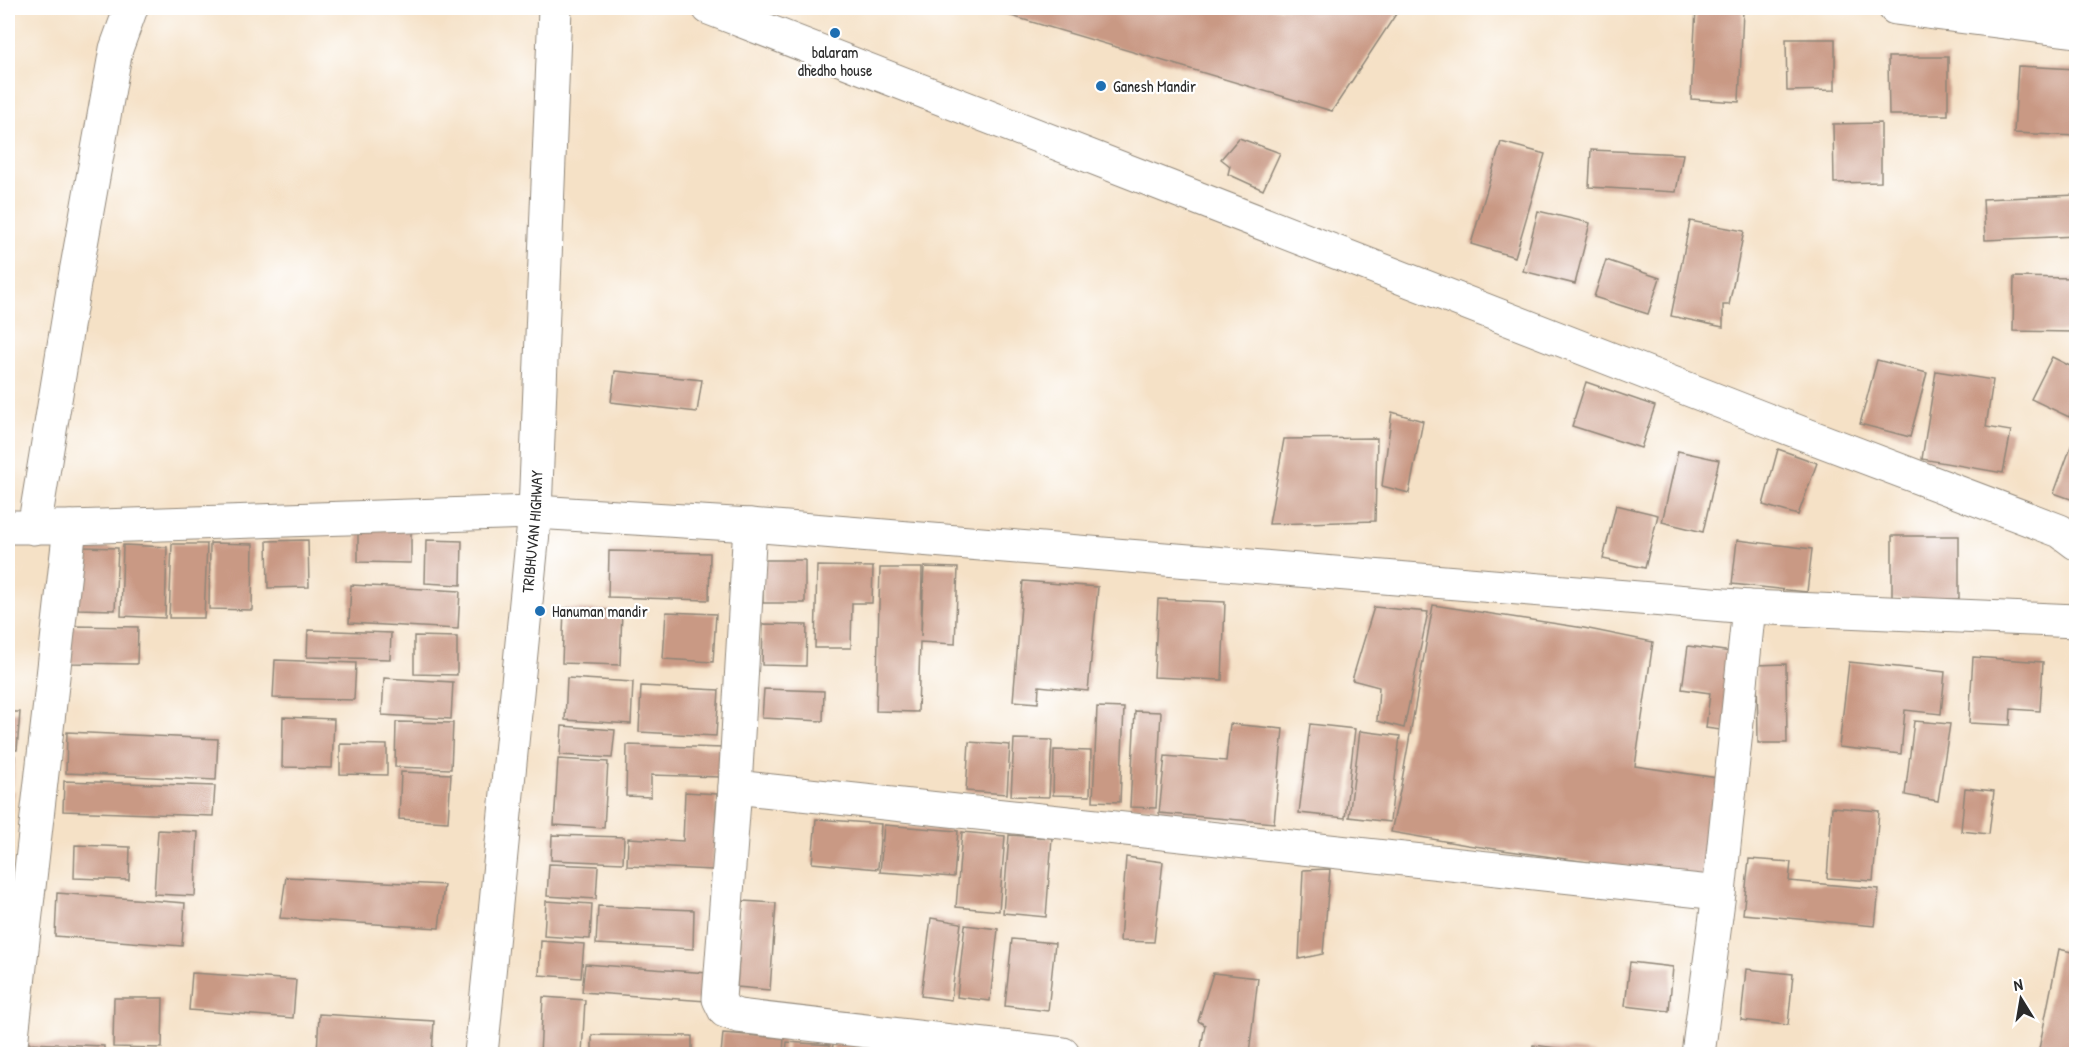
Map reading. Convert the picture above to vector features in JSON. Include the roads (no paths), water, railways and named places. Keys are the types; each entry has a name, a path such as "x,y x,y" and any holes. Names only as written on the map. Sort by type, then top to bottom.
{"street":[{"path":"131,8 116,49 73,290 21,527 535,512 750,525 1749,607 2076,621"},
{"name":"TRIBHUVAN HIGHWAY","path":"481,1054 535,512 555,8"},
{"path":"709,8 1775,423 2060,531 2076,543"},
{"path":"1895,8 2076,31"},
{"path":"750,525 735,787 719,999 725,1011 750,1017 1063,1054"},
{"path":"10,1054 70,527"},
{"path":"1698,1054 1719,893 1749,607"},
{"path":"735,787 1719,893"}],"place":[{"name":"balaram dhedho house","path":"835,33"},
{"name":"Ganesh Mandir","path":"1101,86"},
{"name":"Hanuman mandir","path":"540,611"}]}
